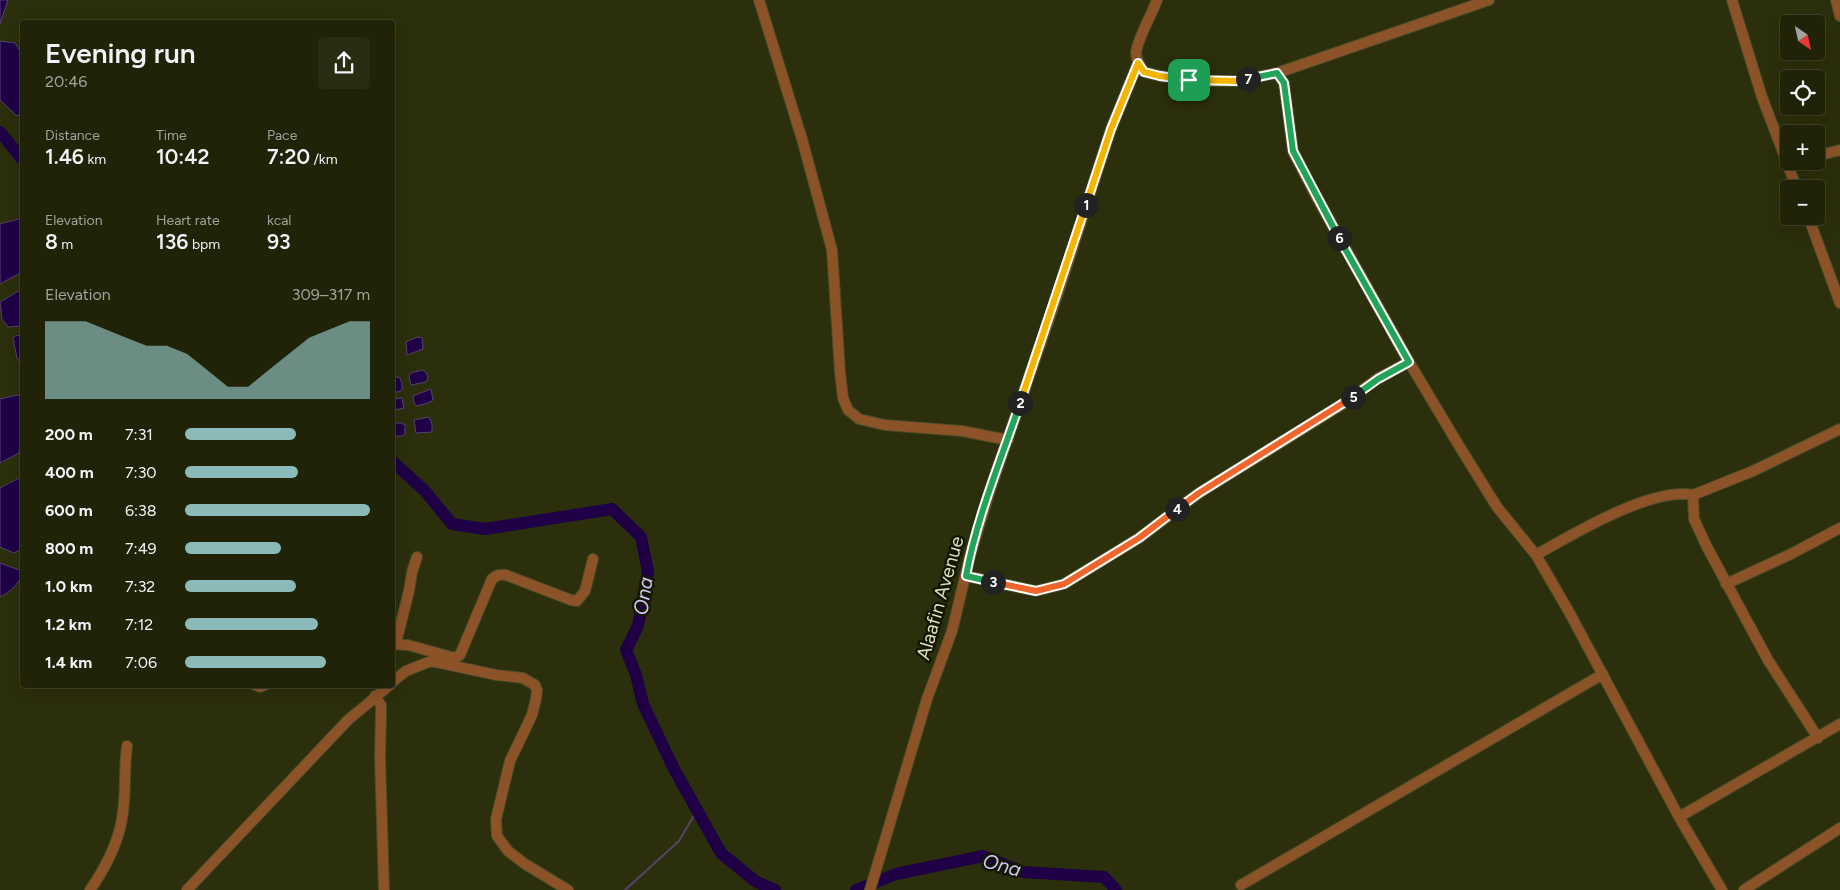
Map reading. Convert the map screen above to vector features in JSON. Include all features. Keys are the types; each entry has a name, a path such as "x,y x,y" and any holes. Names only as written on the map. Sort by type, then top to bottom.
{"street":[{"path":"759,0 802,139 832,250 840,372 848,410 859,419 885,425 962,430 1008,440"},
{"name":"Alaafin Avenue","path":"871,886 927,699 952,630 970,556 988,496 1111,129 1138,63 1136,54 1138,45 1157,0"},
{"path":"1138,63 1144,72 1160,76 1189,80 1237,81 1277,73 1489,0"},
{"path":"1732,0 1762,96 1780,140"},
{"path":"1836,0 1840,16"},
{"path":"1277,73 1284,83 1293,151 1316,196 1409,362 1497,507 1536,555 1603,674 1679,817 1722,890"},
{"path":"1825,154 1840,150"},
{"path":"1811,225 1840,303"},
{"path":"966,576 1036,591 1064,584 1139,538 1199,493 1343,404 1378,379 1409,362"},
{"path":"1536,555 1599,520 1644,502 1683,493 1693,495 1753,471 1840,429"},
{"path":"1693,495 1694,519 1726,584 1768,660 1818,738"},
{"path":"1726,584 1791,554 1840,528"},
{"path":"395,640 417,557"},
{"path":"395,643 455,658 460,655 492,579 498,575 506,575 570,600 577,600 585,591 593,560"},
{"path":"424,649 425,664"},
{"path":"395,680 406,671 431,661 458,668 523,678 535,686 537,690 532,715 510,761 496,819 497,836 508,851 525,864 568,890"},
{"path":"1241,885 1603,674"},
{"path":"187,890 348,720 386,688"},
{"path":"375,696 380,705 381,714 380,757 384,890"},
{"path":"1679,817 1840,724"},
{"path":"90,890 107,862 118,834 123,814 124,767 127,746"},
{"path":"1744,890 1840,828"}],"shaded area":[{"path":"0,0 8,0 0,24"},
{"path":"0,41 15,43 20,51 20,114 17,116 0,100"},
{"path":"20,219 20,273 0,284 0,224"},
{"path":"20,290 20,326 8,327 2,319 0,302"},
{"path":"20,335 20,363 17,358 13,338"},
{"path":"417,337 422,338 423,349 407,355 406,342"},
{"path":"422,370 426,372 428,378 426,382 411,385 409,376 411,373"},
{"path":"395,376 400,378 402,384 402,390 395,392"},
{"path":"431,389 433,400 417,406 414,403 413,396"},
{"path":"20,396 19,453 0,463 0,399"},
{"path":"402,398 404,408 395,410 395,399"},
{"path":"429,417 432,424 432,432 416,433 414,420"},
{"path":"395,423 405,425 405,434 395,436"},
{"path":"20,478 20,550 14,553 0,547 0,488"},
{"path":"0,563 20,570 20,579 8,593 0,597"}],"waterway":[{"name":"Ona","path":"0,132 20,157"},
{"name":"Ona","path":"395,464 425,491 452,524 485,529 612,509 641,537 648,571 638,626 626,650 636,675 643,704 674,769 721,853 755,881 775,890"},
{"path":"625,890 679,841 697,810"},
{"name":"Ona","path":"856,890 896,874 983,856 1023,872 1104,877 1116,890"}],"route":[{"path":"1138,63 1144,72 1189,80 1237,81 1277,73 1284,83 1293,151 1316,196 1409,362 1378,379 1343,404 1199,493 1139,538 1064,584 1036,591 966,576 970,556 991,487 1059,290 1111,129 1138,63"}]}
